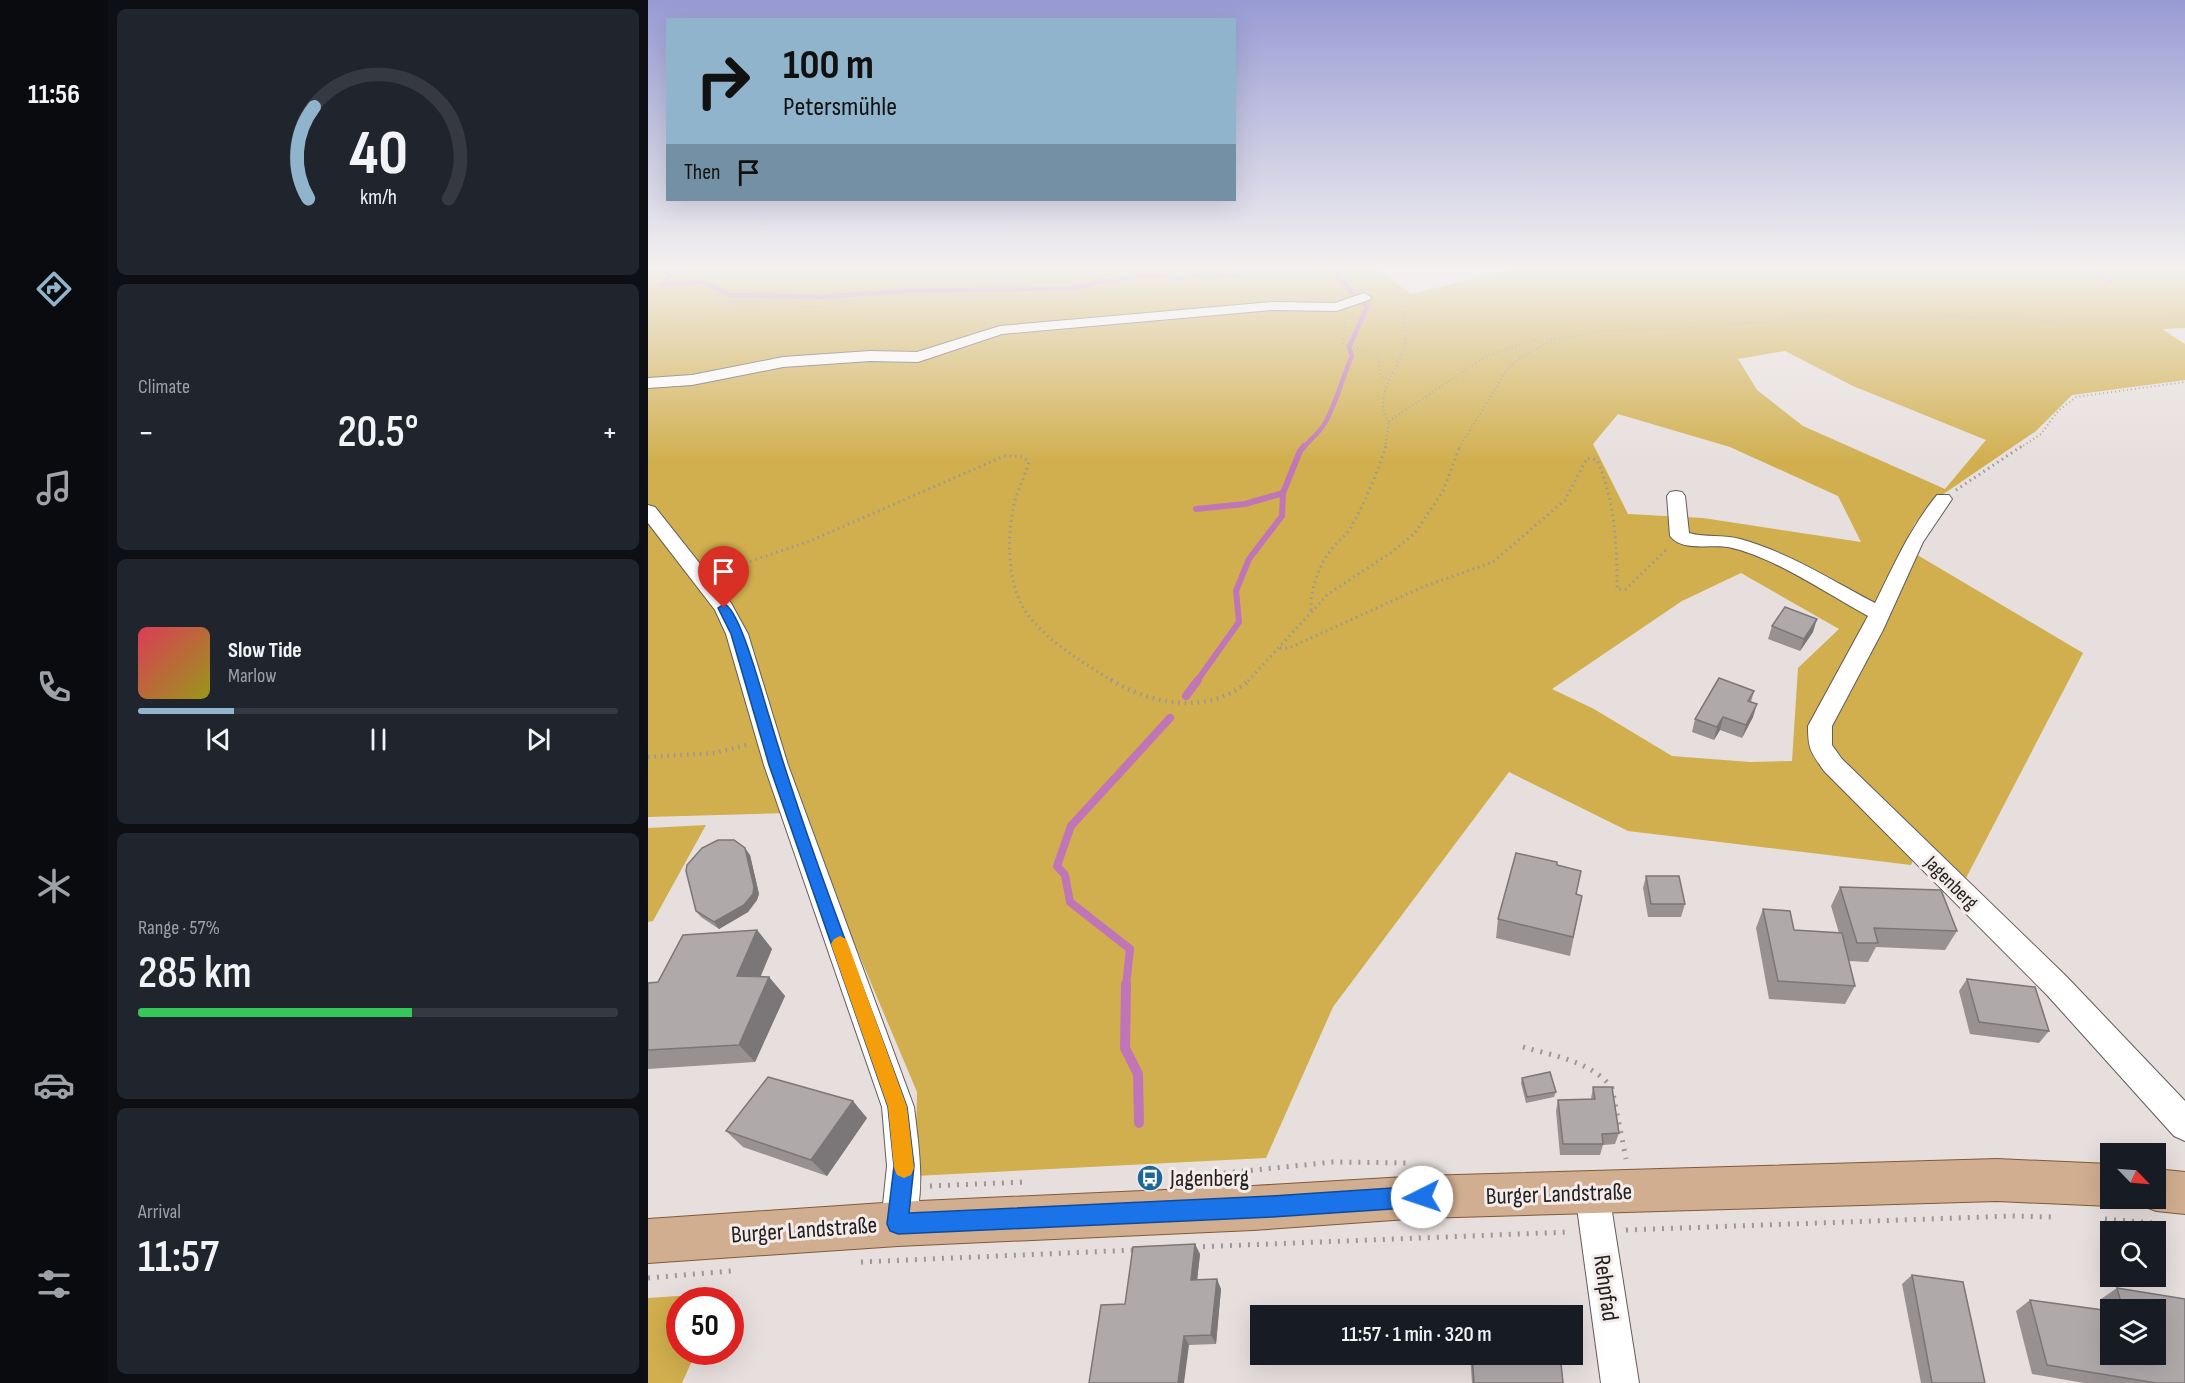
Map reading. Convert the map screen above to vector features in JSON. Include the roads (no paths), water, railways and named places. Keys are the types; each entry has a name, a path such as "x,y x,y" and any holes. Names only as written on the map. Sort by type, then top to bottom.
{"main road":[{"name":"Burger Landstraße","path":"648,1241 898,1224 1264,1207 1422,1197 1595,1212 1997,1180 2100,1201"}],"street":[{"path":"648,383 692,380 783,362 870,356 918,357 992,333"},
{"path":"1676,496 1680,536 1702,543 1733,543 1759,552 1880,614"},
{"name":"Jagenberg","path":"1943,499 1924,521 1908,550 1880,614 1821,726 1820,746 1833,765 2068,998 2147,1080 2185,1125"},
{"path":"648,510 724,608 737,634 768,740 898,1107 904,1166 898,1224"},
{"name":"Rehpfad","path":"1595,1212 1620,1383"}],"waterway":[{"path":"1303,448 1318,433 1333,407 1352,356 1349,347 1356,333"},
{"path":"1283,493 1304,446"},
{"path":"1196,509 1245,504 1283,493"},
{"path":"1197,681 1239,622 1236,591 1249,559 1282,516 1283,493"},
{"path":"1186,696 1198,680"},
{"path":"1126,986 1130,949 1070,902 1065,875 1057,866 1071,826 1170,718"},
{"path":"1126,984 1125,1048 1138,1074 1139,1123"}],"place":[{"name":"Jagenberg","path":"1150,1178"}]}
